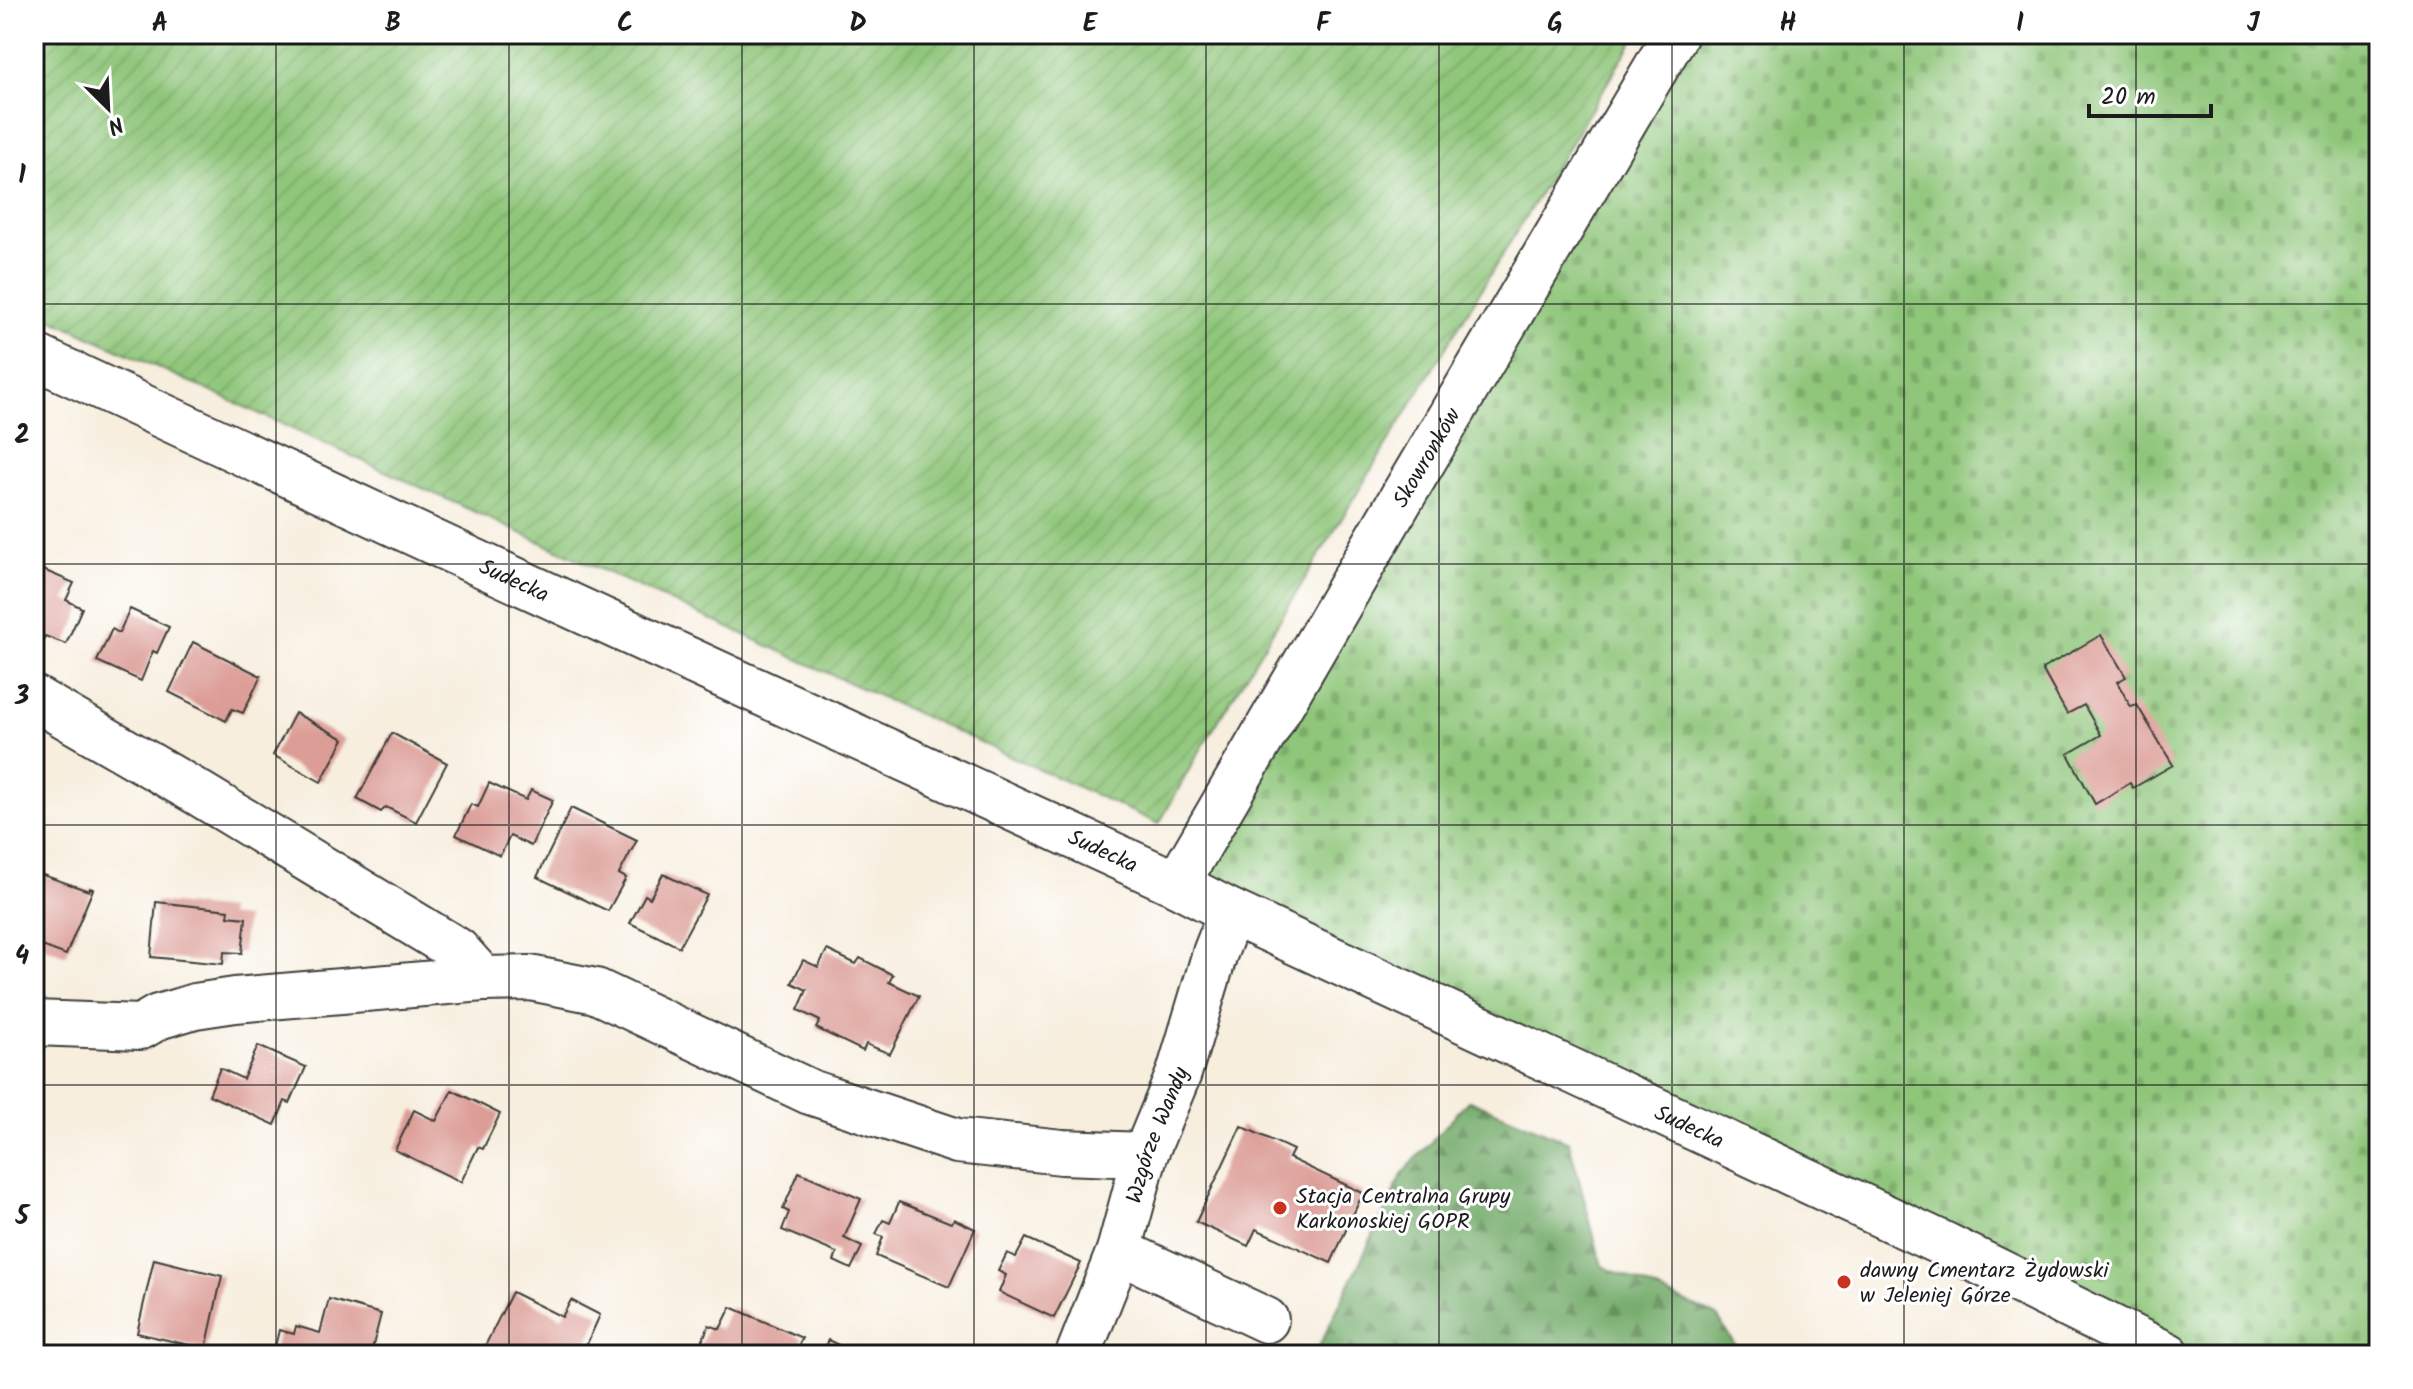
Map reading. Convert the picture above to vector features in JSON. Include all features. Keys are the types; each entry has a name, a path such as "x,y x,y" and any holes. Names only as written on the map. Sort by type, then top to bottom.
{"street":[{"name":"Skowronków","path":"1177,884 1676,34"},
{"name":"Sudecka","path":"34,356 1177,884 1939,1242 2168,1355"},
{"path":"34,698 200,794 457,950 483,979"},
{"name":"Wzgórze Wandy","path":"1078,1355 1119,1251 1145,1155 1179,1073 1215,953 1231,912"},
{"path":"34,1023 141,1027 170,1013 235,1000 483,979 530,978 596,991 810,1092 957,1141 1062,1152 1145,1155"},
{"path":"1119,1251 1266,1320"}],"green space":[{"path":"34,34 1637,34 1195,759 1159,824 34,311"},
{"path":"1676,34 2379,34 2379,1355 2168,1355 1231,912 1195,857"},
{"path":"1469,1100 1569,1142 1602,1266 1717,1316 1741,1355 1315,1355 1403,1173"}],"building":[{"path":"34,566 74,583 66,600 82,608 66,644 45,636 41,644 34,641"},
{"path":"130,609 169,627 157,653 153,651 141,681 97,661 112,629 119,633"},
{"path":"2101,635 2126,677 2117,682 2131,707 2137,705 2173,765 2133,788 2130,783 2095,804 2068,754 2101,735 2084,705 2067,714 2042,669"},
{"path":"193,642 261,676 243,713 232,709 226,721 169,692"},
{"path":"295,713 344,739 321,782 273,755"},
{"path":"392,733 447,763 416,822 386,807 381,812 357,799"},
{"path":"489,783 526,800 531,790 553,800 531,846 510,836 500,856 456,835 471,804 478,807"},
{"path":"571,808 637,840 619,874 626,878 608,911 537,877"},
{"path":"37,868 41,870 40,874 89,891 93,889 66,955 34,943 34,877"},
{"path":"663,874 707,895 679,947 630,923 645,895 650,898"},
{"path":"156,902 229,910 228,916 246,918 242,953 224,952 223,964 151,957"},
{"path":"827,950 856,964 860,958 893,975 889,982 919,996 890,1054 866,1044 863,1051 816,1028 820,1021 798,1010 807,990 792,983 803,960 818,967"},
{"path":"258,1046 306,1067 290,1103 285,1101 275,1125 209,1095 220,1068 243,1079"},
{"path":"452,1090 500,1114 483,1149 478,1147 461,1182 395,1150 414,1110 436,1121"},
{"name":"Stacja Centralna Grupy Karkonoskiej GOPR","path":"1241,1126 1293,1150 1289,1158 1363,1193 1331,1263 1256,1229 1248,1246 1196,1222"},
{"path":"799,1172 861,1199 844,1238 862,1247 851,1269 834,1261 837,1253 782,1230 789,1212 783,1209"},
{"path":"899,1202 975,1229 949,1287 876,1256 883,1237 876,1234 883,1220 890,1223"},
{"path":"1026,1238 1081,1263 1054,1318 999,1292 1006,1275 998,1271 1007,1253 1016,1257"},
{"path":"154,1259 222,1276 206,1349 137,1333"},
{"path":"512,1292 562,1317 571,1300 600,1315 582,1355 488,1355 482,1352"},
{"path":"329,1299 381,1314 371,1353 273,1355 279,1330 294,1334 296,1326 320,1333"},
{"path":"731,1307 802,1338 794,1355 696,1355 709,1325 720,1329"},
{"path":"828,1340 859,1355 821,1355"}],"place":[{"name":"Stacja Centralna Grupy Karkonoskiej GOPR","path":"1280,1208"},
{"name":"dawny Cmentarz Żydowski w Jeleniej Górze","path":"1844,1282"}]}
